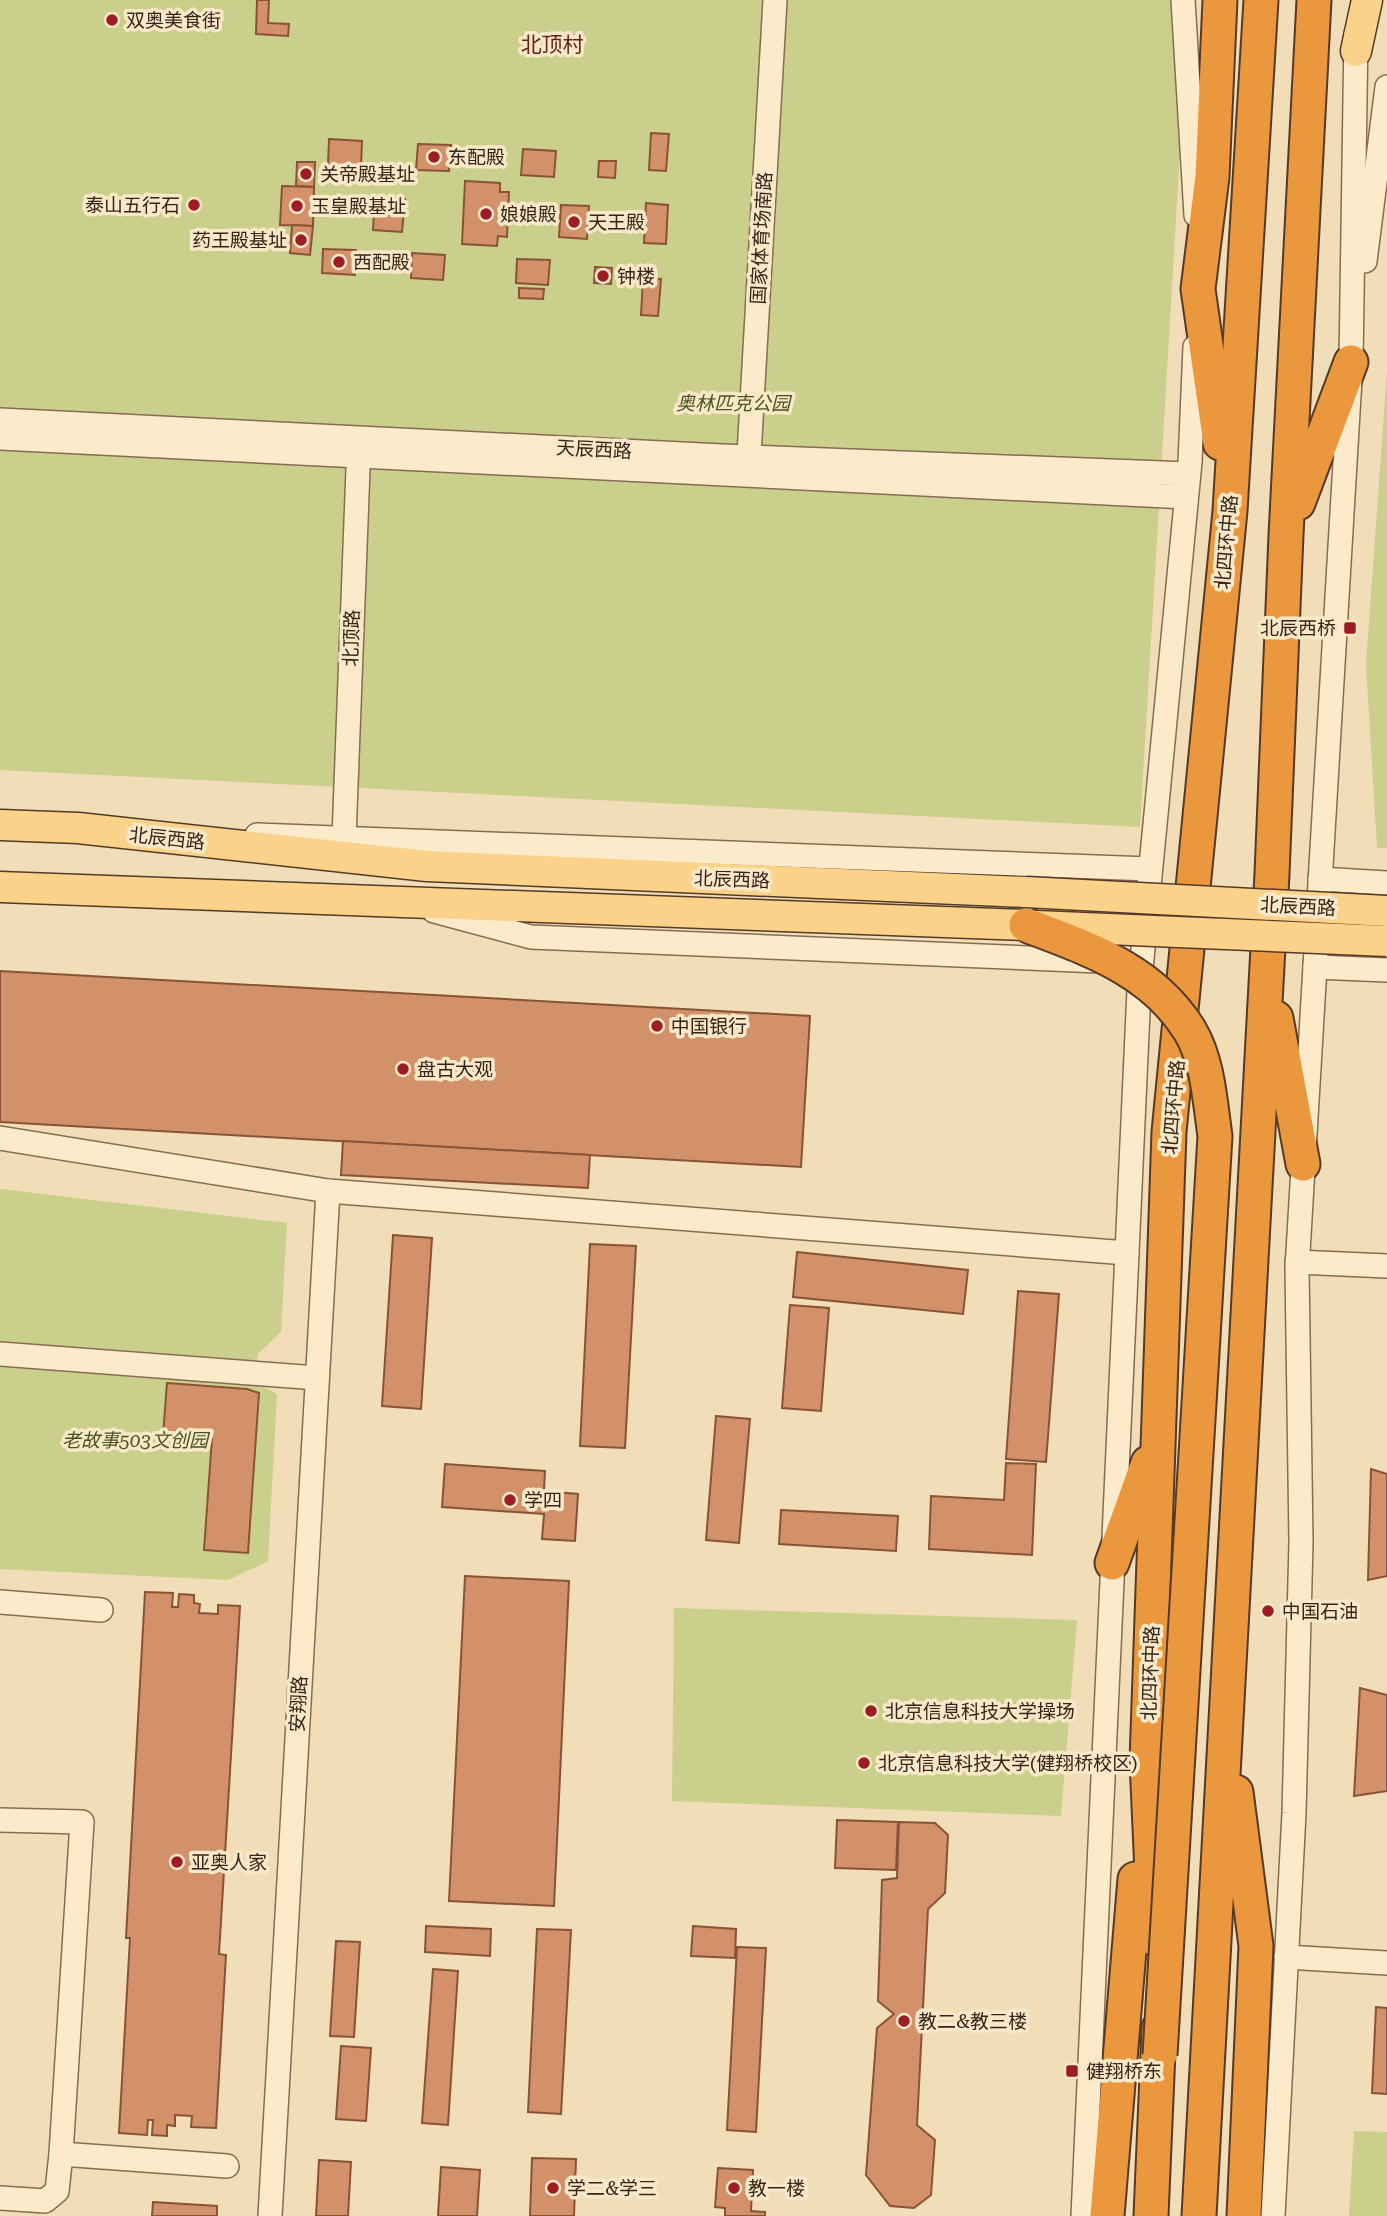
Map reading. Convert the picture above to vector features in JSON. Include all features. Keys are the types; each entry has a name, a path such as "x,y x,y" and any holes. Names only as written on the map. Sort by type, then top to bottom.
{"highway":[{"path":"1220,0 1212,177 1198,289 1230,511"},
{"name":"北四环中路","path":"1151,2216 1160,2056 1147,1762 1169,1132 1230,511 1261,0"},
{"path":"1199,2216 1267,964 1314,0"},
{"path":"1286,535 1351,362"},
{"path":"1026,925 1107,955 1161,994 1191,1032 1207,1080 1215,1136 1160,2056"},
{"path":"1267,964 1303,1164"},
{"path":"1112,1563 1159,1434"},
{"path":"1225,1707 1256,1946 1244,2216"},
{"path":"1107,2216 1147,1762"}],"main road":[{"path":"1356,51 1367,0"},
{"name":"北辰西路","path":"0,825 78,828 427,866 1387,911"},
{"name":"北辰西路","path":"0,887 1026,925 1387,942"}],"street":[{"name":"国家体育场南路","path":"748,466 775,0"},
{"name":"北四环中路","path":"1083,2216 1141,963 1187,485 1198,289 1183,0"},
{"path":"1273,2216 1286,1957 1301,1542 1297,1262 1351,362 1358,0"},
{"path":"1351,362 1387,87"},
{"name":"天辰西路","path":"0,420 359,447"},
{"name":"天辰西路","path":"0,438 359,447 1187,485"},
{"name":"北顶路","path":"344,838 359,447"},
{"name":"北辰西路","path":"78,828 1149,869"},
{"name":"北辰西路","path":"1320,879 1387,883"},
{"name":"北辰西路","path":"397,902 531,937 1141,963"},
{"path":"1315,967 1387,970"},
{"path":"0,1138 328,1191 1127,1252"},
{"name":"安翔路","path":"270,2216 328,1191"},
{"path":"1297,1262 1387,1266"},
{"path":"0,1354 317,1378"},
{"path":"0,1602 101,1610"},
{"path":"0,1820 82,1822 57,2191 46,2201 0,2198"},
{"path":"1286,1957 1387,1963"},
{"path":"61,2154 227,2166"}],"green space":[{"name":"奥林匹克公园","path":"0,0 1189,0 1140,827 0,770"},
{"path":"1387,371 1387,848 1377,848 1366,664"},
{"name":"老故事503文创园","path":"0,1189 287,1223 281,1332 258,1354 255,1382 277,1394 268,1561 228,1580 0,1569"},
{"name":"北京信息科技大学操场","path":"674,1608 1077,1620 1061,1816 672,1801"},
{"path":"1354,2131 1387,2132 1387,2216 1349,2216"}],"building":[{"path":"257,0 269,0 268,23 289,24 288,36 256,34"},
{"path":"651,133 669,134 666,171 649,170"},
{"path":"329,139 362,141 361,167 328,165"},
{"name":"东配殿","path":"418,144 451,145 449,171 416,170"},
{"name":"东配殿","path":"523,149 556,151 554,177 521,175"},
{"path":"599,161 616,161 615,178 598,177"},
{"name":"关帝殿基址","path":"297,162 315,162 314,187 296,186"},
{"name":"娘娘殿","path":"465,181 500,183 500,192 509,192 507,237 498,236 497,246 462,244"},
{"name":"玉皇殿基址","path":"282,186 314,187 313,226 280,225"},
{"path":"375,197 405,199 402,232 373,230"},
{"path":"646,203 668,205 666,244 644,243"},
{"name":"天王殿","path":"561,205 589,206 587,239 559,237"},
{"name":"药王殿基址","path":"292,225 313,226 310,255 290,253"},
{"name":"西配殿","path":"323,249 356,250 355,275 322,273"},
{"name":"西配殿","path":"412,253 445,255 443,280 411,278"},
{"path":"517,259 550,260 548,285 516,283"},
{"name":"钟楼","path":"595,267 612,268 611,284 594,283"},
{"path":"643,278 661,279 658,316 641,315"},
{"path":"519,288 544,289 543,299 519,298"},
{"name":"盘古大观","path":"0,971 810,1016 801,1167 0,1122"},
{"path":"343,1141 590,1155 588,1188 341,1175"},
{"path":"393,1235 432,1238 421,1409 382,1406"},
{"path":"590,1244 636,1246 625,1448 580,1446"},
{"path":"797,1252 968,1270 963,1314 793,1297"},
{"path":"1018,1291 1059,1294 1046,1462 1006,1459"},
{"path":"790,1305 829,1308 821,1411 782,1408"},
{"path":"167,1383 247,1389 259,1393 248,1553 204,1550 212,1438 163,1435"},
{"path":"716,1416 750,1419 739,1543 706,1540"},
{"path":"1006,1463 1036,1464 1032,1555 929,1549 931,1496 1004,1500"},
{"name":"学四","path":"445,1464 545,1471 544,1491 578,1494 575,1541 542,1539 544,1514 442,1507"},
{"path":"1371,1469 1387,1474 1387,1576 1368,1580"},
{"path":"781,1510 898,1516 896,1551 779,1544"},
{"path":"465,1576 569,1581 554,1906 449,1901"},
{"name":"亚奥人家","path":"145,1592 173,1593 172,1607 178,1607 179,1594 194,1595 194,1603 200,1604 199,1613 218,1614 218,1605 240,1606 219,1954 226,1955 216,2128 191,2127 192,2116 175,2115 175,2126 167,2125 167,2136 152,2135 153,2120 148,2120 147,2135 119,2133 130,1938 126,1938"},
{"path":"1360,1688 1387,1695 1387,1791 1354,1796"},
{"path":"837,1820 898,1822 896,1870 835,1868"},
{"name":"教二&教三楼","path":"899,1822 935,1823 948,1835 945,1893 928,1909 917,2125 935,2140 931,2195 914,2208 890,2206 866,2175 877,2028 894,2014 878,2001 882,1880 897,1878"},
{"path":"426,1926 491,1929 490,1956 425,1952"},
{"path":"693,1926 736,1929 735,1958 691,1956"},
{"path":"537,1929 571,1930 561,2114 528,2112"},
{"path":"336,1941 360,1942 354,2037 330,2036"},
{"path":"737,1947 766,1948 756,2132 727,2130"},
{"path":"433,1969 458,1971 448,2125 422,2123"},
{"path":"1376,2007 1387,2008 1387,2094 1372,2093"},
{"path":"341,2046 371,2048 366,2121 336,2119"},
{"name":"学二&学三","path":"532,2158 576,2159 574,2216 530,2216"},
{"path":"319,2160 351,2162 348,2216 316,2216"},
{"path":"441,2167 480,2170 477,2216 438,2216"},
{"name":"教一楼","path":"718,2168 753,2170 751,2211 765,2212 765,2216 725,2216 725,2208 715,2207"},
{"path":"153,2202 217,2206 217,2216 152,2216"}],"place":[{"name":"双奥美食街","path":"112,20"},
{"name":"东配殿","path":"434,157"},
{"name":"关帝殿基址","path":"306,174"},
{"name":"泰山五行石","path":"194,205"},
{"name":"玉皇殿基址","path":"297,206"},
{"name":"娘娘殿","path":"486,214"},
{"name":"天王殿","path":"574,222"},
{"name":"药王殿基址","path":"301,240"},
{"name":"西配殿","path":"339,262"},
{"name":"钟楼","path":"603,276"},
{"name":"北辰西桥","path":"1350,628"},
{"name":"中国银行","path":"657,1026"},
{"name":"盘古大观","path":"403,1069"},
{"name":"学四","path":"510,1500"},
{"name":"中国石油","path":"1268,1611"},
{"name":"北京信息科技大学操场","path":"871,1711"},
{"name":"北京信息科技大学(健翔桥校区)","path":"864,1763"},
{"name":"亚奥人家","path":"177,1862"},
{"name":"教二&教三楼","path":"904,2021"},
{"name":"健翔桥东","path":"1072,2071"},
{"name":"学二&学三","path":"553,2188"},
{"name":"教一楼","path":"734,2188"}],"district":[{"name":"北顶村","path":"552,45"}]}
